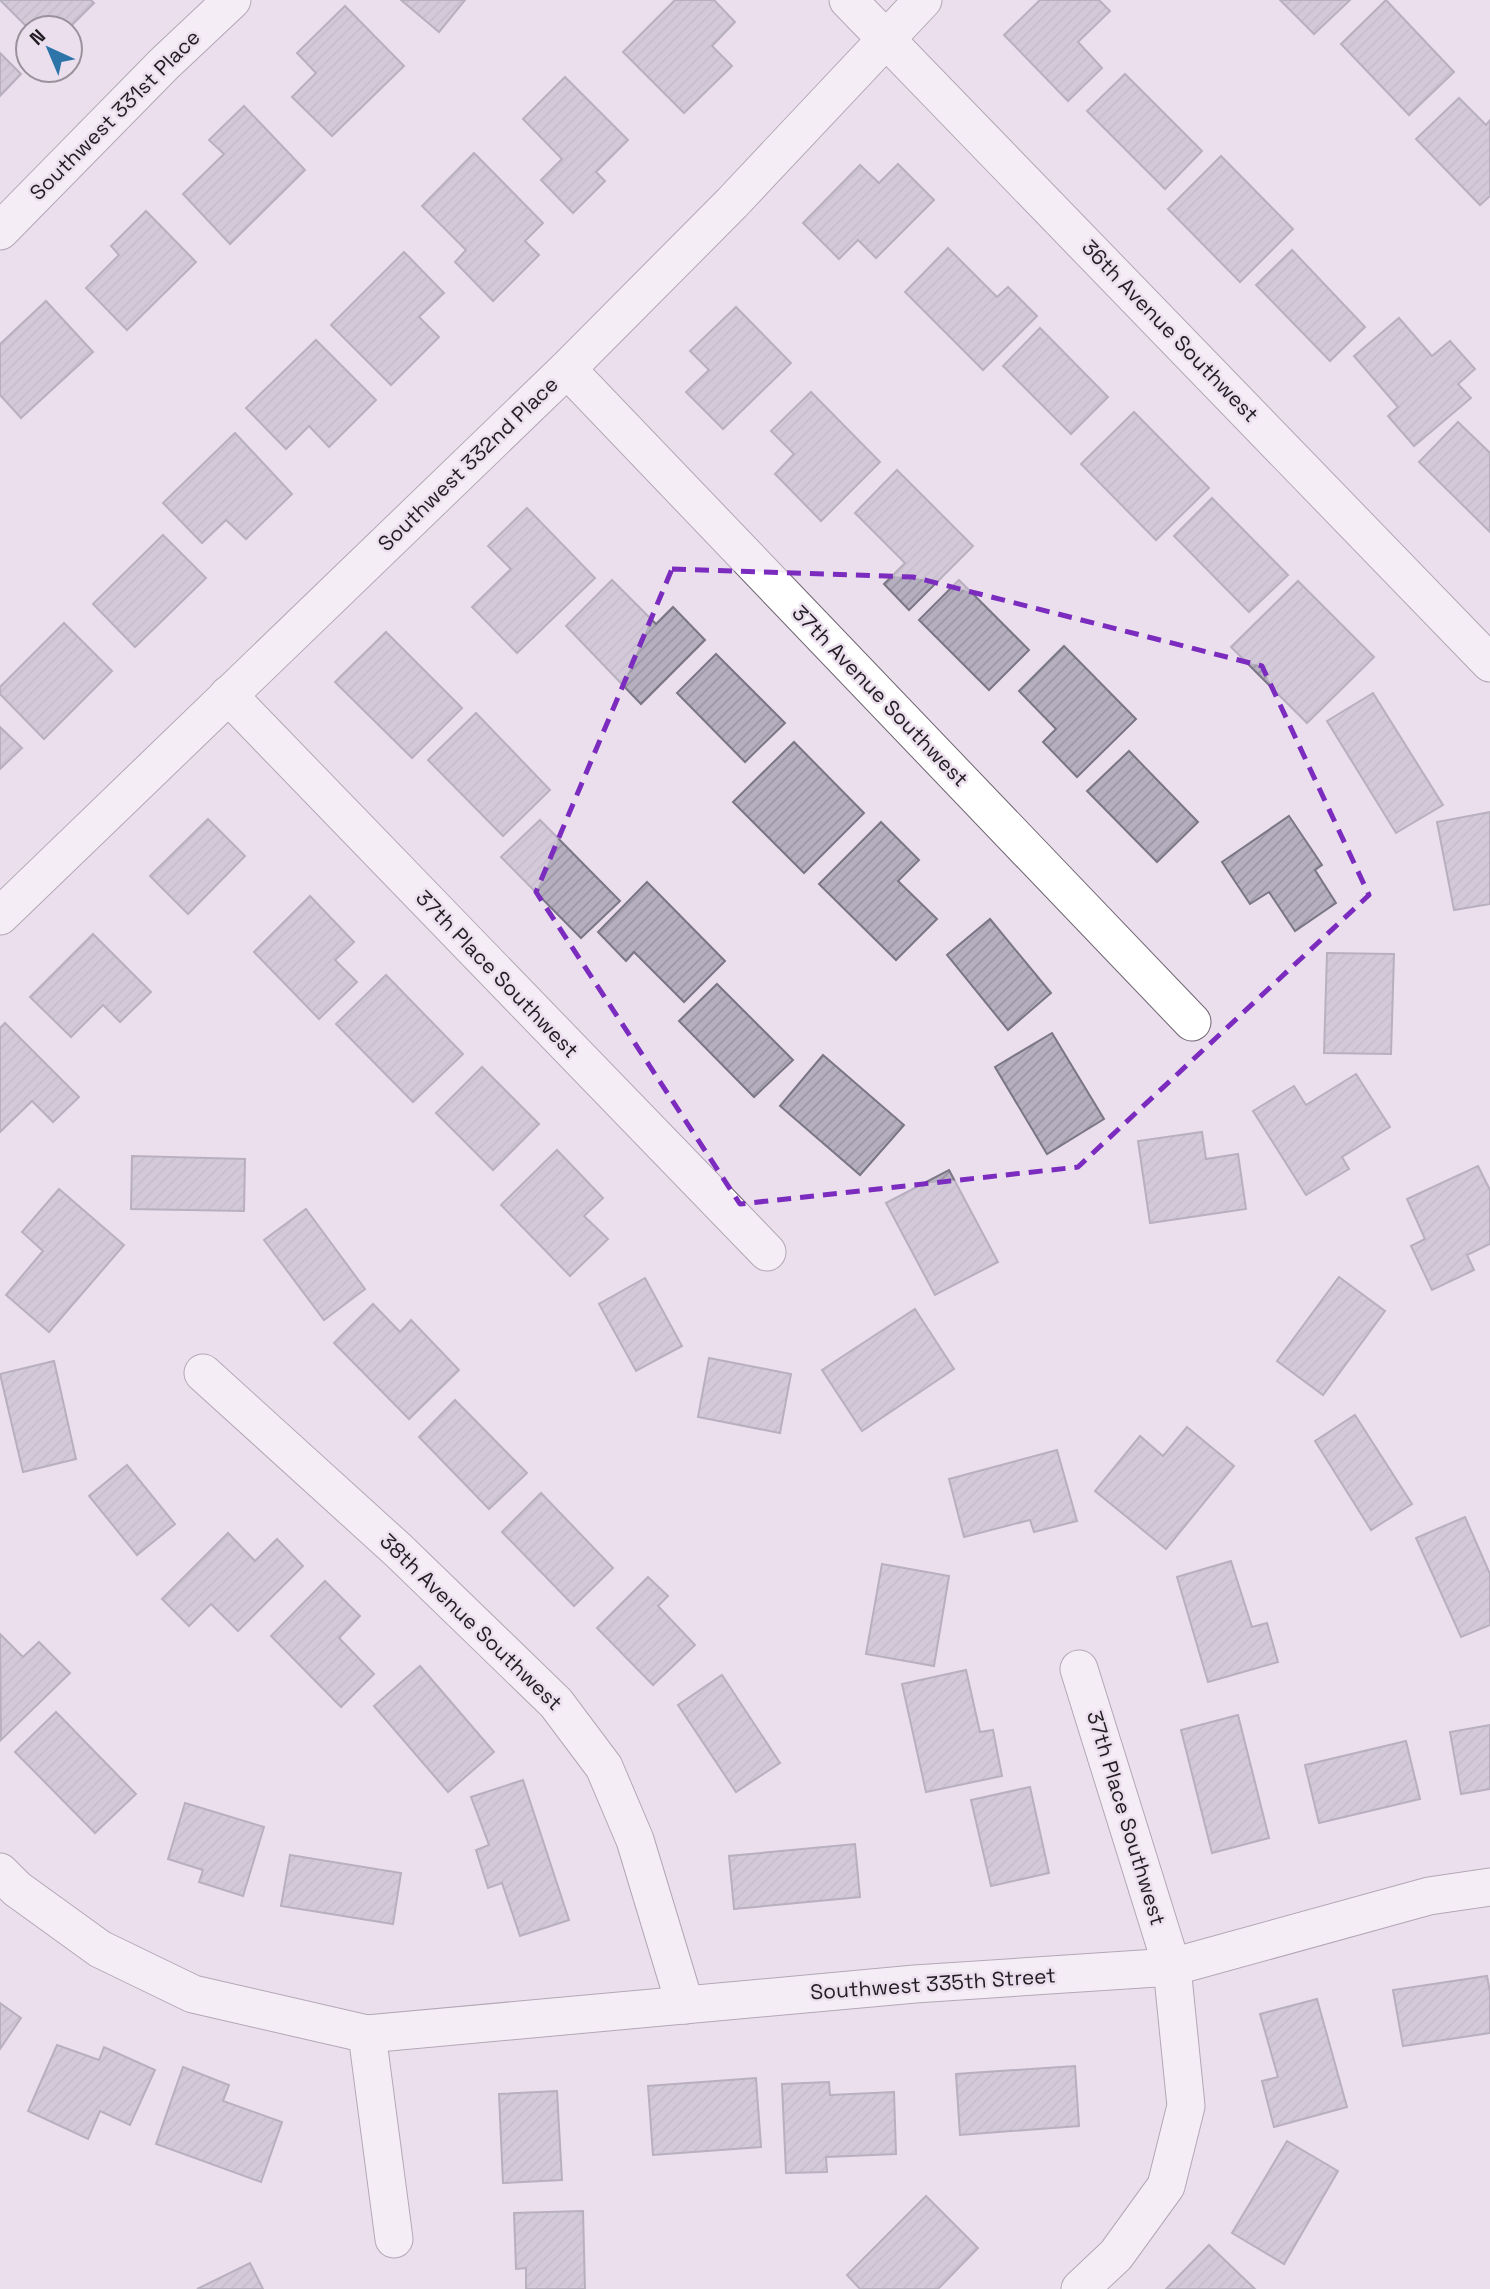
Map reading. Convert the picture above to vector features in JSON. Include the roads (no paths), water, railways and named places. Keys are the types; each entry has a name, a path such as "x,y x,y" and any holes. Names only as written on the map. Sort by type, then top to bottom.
{"street":[{"name":"Southwest 331st Place","path":"0,231 164,64 232,0"},
{"name":"36th Avenue Southwest","path":"848,0 1490,663"},
{"name":"Southwest 332nd Place","path":"0,916 567,369 732,203 923,0"},
{"name":"37th Avenue Southwest","path":"567,369 1192,1022"},
{"name":"37th Place Southwest","path":"228,695 766,1252"},
{"name":"38th Avenue Southwest","path":"204,1373 398,1550 556,1703 604,1767 635,1840 685,2005"},
{"name":"37th Place Southwest","path":"1079,1669 1172,1967 1186,2106 1166,2186 1116,2255 1080,2289"},
{"name":"Southwest 335th Street","path":"0,1872 17,1889 100,1949 193,1994 367,2034 915,1984 1172,1967 1429,1896 1490,1887"},
{"path":"367,2034 394,2239"}]}
